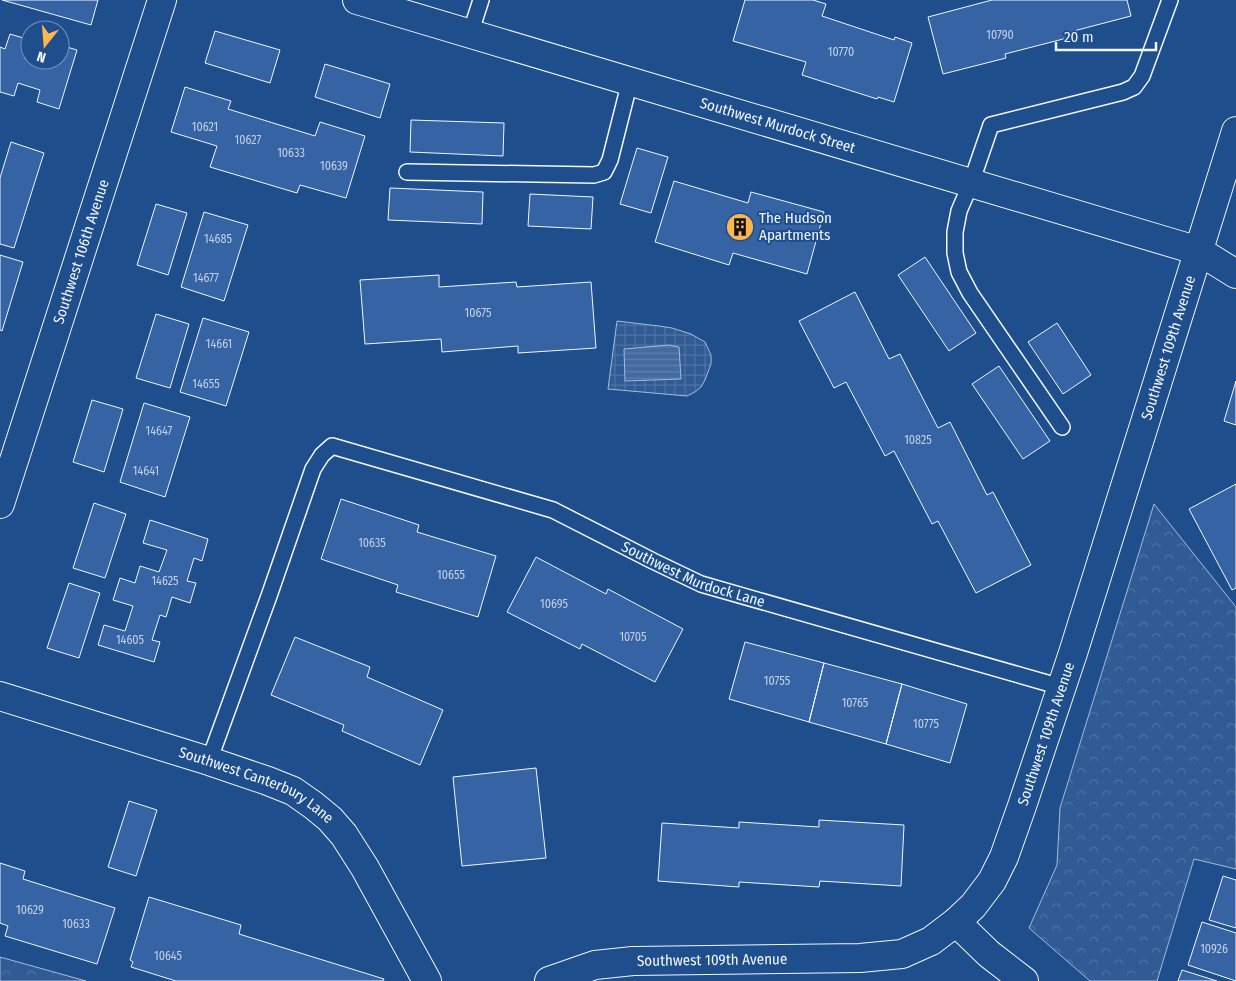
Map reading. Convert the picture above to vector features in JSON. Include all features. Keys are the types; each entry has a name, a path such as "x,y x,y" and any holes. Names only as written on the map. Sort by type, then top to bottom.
{"street":[{"name":"Southwest 106th Avenue","path":"0,504 162,0"},
{"name":"Southwest Murdock Street","path":"357,0 402,6 470,34 1199,251 1236,274"},
{"name":"Southwest 109th Avenue","path":"549,981 595,965 634,961 860,958 902,954 931,941 973,906 992,881 1004,856 1022,806 1061,688 1236,131"},
{"name":"Southwest Canterbury Lane","path":"0,696 209,761 293,791 330,818 344,835 365,868 428,981"},
{"path":"956,922 989,954 1024,981"}],"lane":[{"path":"470,34 481,0"},
{"path":"1062,427 970,293 960,272 955,253 958,211 971,182 991,125 1123,92 1134,87 1142,76 1170,0"},
{"path":"407,172 594,175 604,172 610,160 630,81"},
{"name":"Southwest Murdock Lane","path":"209,761 313,469 322,455 332,446 553,510 701,584 1061,688"}],"green space":[{"path":"1154,504 1236,607 1236,869 1194,859 1157,981 1090,981 1029,928 1057,865 1060,808"},
{"path":"0,957 86,981 0,981"}],"shaded area":[{"path":"617,321 672,328 691,334 705,342 711,355 711,364 701,387 687,396 608,389"},
{"path":"669,345 679,347 681,379 625,381 624,349"}],"building":[{"path":"2,0 98,0 91,25"},
{"path":"745,0 813,0 826,4 822,16 894,40 895,37 912,43 894,102 878,97 877,99 802,75 806,62 733,41"},
{"path":"992,0 1127,0 1131,16 1066,33 1067,38 1005,54 1006,58 943,74 928,17"},
{"path":"215,31 280,50 270,83 205,63"},
{"path":"10,34 20,37 20,70 70,70 70,48 77,50 59,109 37,102 40,90 18,83 14,96 0,92 0,47 5,49"},
{"path":"325,64 390,84 380,118 315,97"},
{"path":"185,87 231,101 228,109 315,136 320,122 365,136 346,198 300,185 297,193 210,167 217,146 171,132"},
{"path":"411,120 504,123 503,156 410,152"},
{"path":"11,142 44,153 14,248 0,244 0,178"},
{"path":"637,148 668,157 651,213 620,204"},
{"name":"The Hudson Apartments","path":"674,181 748,203 751,192 824,212 807,274 733,253 729,265 655,242"},
{"path":"390,188 483,192 482,224 388,220"},
{"path":"530,194 593,197 591,229 528,226"},
{"path":"156,204 187,213 168,275 137,265"},
{"path":"204,212 248,225 224,301 181,287"},
{"path":"0,255 23,262 2,331 0,330"},
{"path":"925,257 976,333 949,351 898,275"},
{"path":"439,275 439,287 516,282 517,287 591,282 596,348 518,353 518,346 442,352 441,339 365,344 360,280"},
{"path":"855,292 889,359 900,354 938,428 950,422 987,495 993,492 1031,565 976,593 938,521 932,524 894,451 885,456 846,382 834,388 799,321"},
{"path":"156,314 189,324 170,388 136,378"},
{"path":"203,318 249,332 226,406 180,392"},
{"path":"1057,323 1091,375 1063,394 1028,342"},
{"path":"999,366 1050,441 1023,459 972,384"},
{"path":"1236,381 1236,425 1224,421"},
{"path":"92,400 123,409 104,472 73,462"},
{"path":"144,403 190,417 165,497 120,482"},
{"path":"1236,484 1236,588 1232,590 1189,509"},
{"path":"341,499 419,525 417,532 496,556 478,617 396,592 398,585 321,559"},
{"path":"94,503 126,514 105,578 73,568"},
{"path":"150,520 208,539 202,561 194,558 187,581 196,583 190,603 172,597 166,617 160,615 152,640 160,642 154,662 98,645 104,625 125,631 133,606 113,600 120,578 135,583 140,566 159,572 167,550 143,543"},
{"path":"536,557 606,594 608,589 683,629 655,682 582,644 580,649 507,612"},
{"path":"69,583 100,593 79,658 47,648"},
{"path":"295,637 370,667 367,677 443,710 420,765 342,731 344,725 271,695"},
{"path":"745,642 824,663 809,722 729,699"},
{"path":"824,663 902,684 886,744 809,722"},
{"path":"902,684 967,704 950,763 886,744"},
{"path":"536,768 546,858 462,866 453,777"},
{"path":"129,801 157,810 136,876 108,867"},
{"path":"819,820 904,825 901,886 820,881 819,887 739,882 739,887 658,881 662,823 739,828 739,822 819,827"},
{"path":"0,863 25,871 23,879 115,908 97,964 5,936 8,926 0,923"},
{"path":"1223,876 1236,880 1236,928 1209,920"},
{"path":"149,897 241,925 239,934 384,979 383,981 176,981 131,967 133,962 130,960"},
{"path":"1202,922 1236,933 1236,981 1188,965"},
{"path":"1182,970 1217,981 1178,981"}],"place":[{"name":"The Hudson Apartments","path":"740,227"}]}
